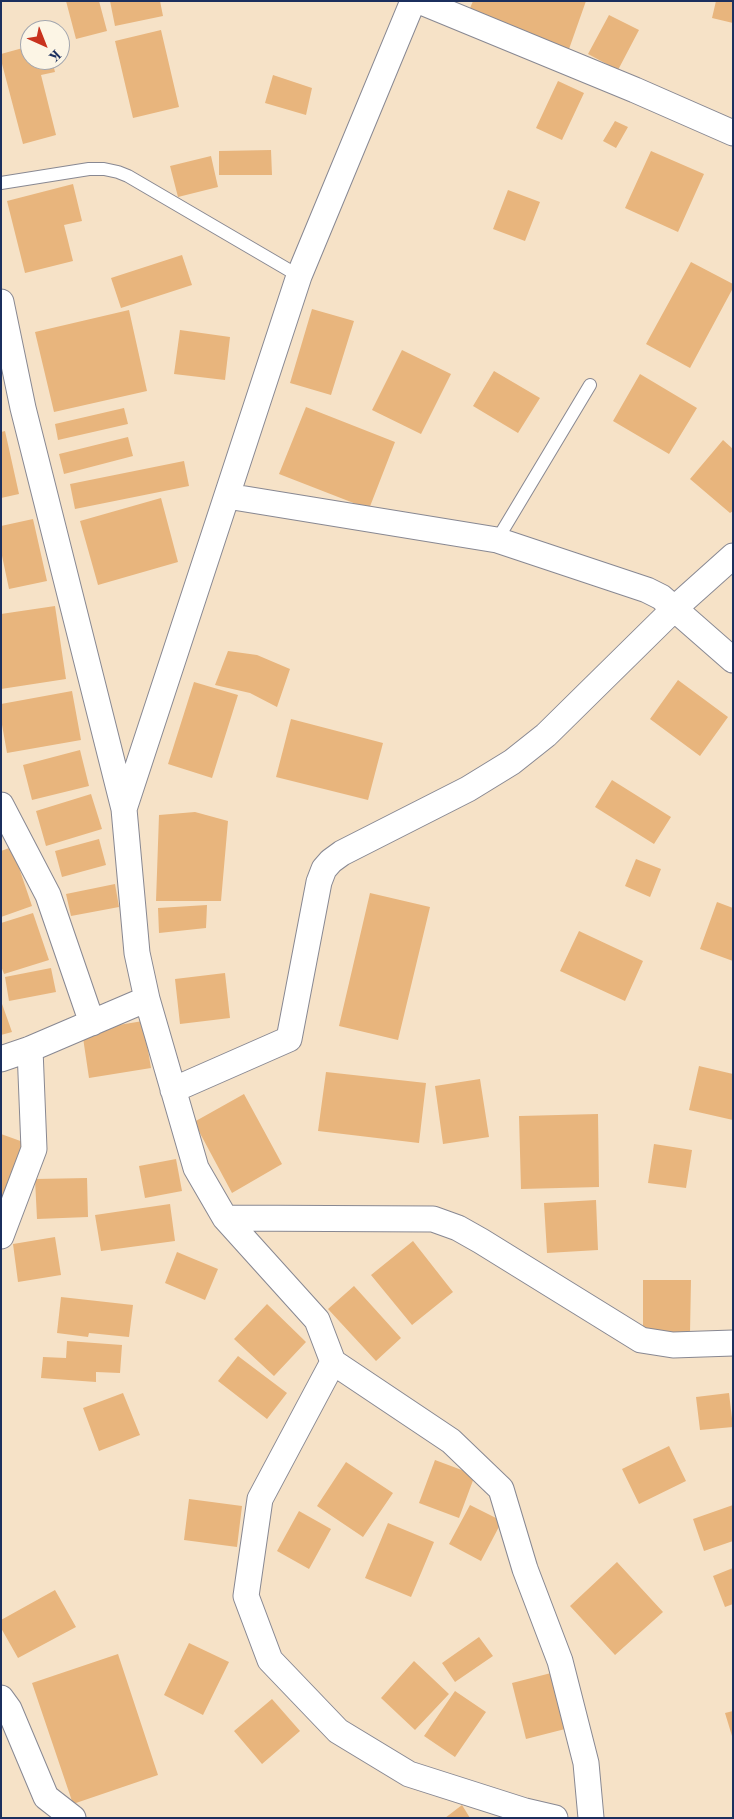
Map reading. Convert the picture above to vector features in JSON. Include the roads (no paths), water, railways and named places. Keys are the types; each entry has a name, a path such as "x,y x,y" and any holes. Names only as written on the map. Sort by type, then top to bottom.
{"street":[{"path":"124,809 299,276 413,1"},
{"path":"419,1 635,90 733,133"},
{"path":"1,302 12,410 124,809 137,953 147,999 196,1168 225,1218 316,1320 333,1362 451,1441 500,1490 524,1569 560,1661 586,1763 591,1818"},
{"path":"227,496 497,540 647,590 661,597 733,660"},
{"path":"173,1090 289,1040 319,882 324,869 331,861 342,853 468,789 512,762 546,735 675,608 733,556"},
{"path":"1,805 48,895 92,1022"},
{"path":"1,1059 30,1049 147,999"},
{"path":"1,1236 34,1149 30,1049"},
{"path":"225,1218 433,1219 458,1228 481,1241 641,1340 673,1345 733,1343"},
{"path":"333,1362 260,1499 246,1596 270,1660 338,1731 409,1774 525,1812 555,1818"},
{"path":"1,1698 9,1709 46,1797 73,1818"}],"lane":[{"path":"1,183 89,169 104,169 118,172 299,276"},
{"path":"497,540 590,385"}]}
